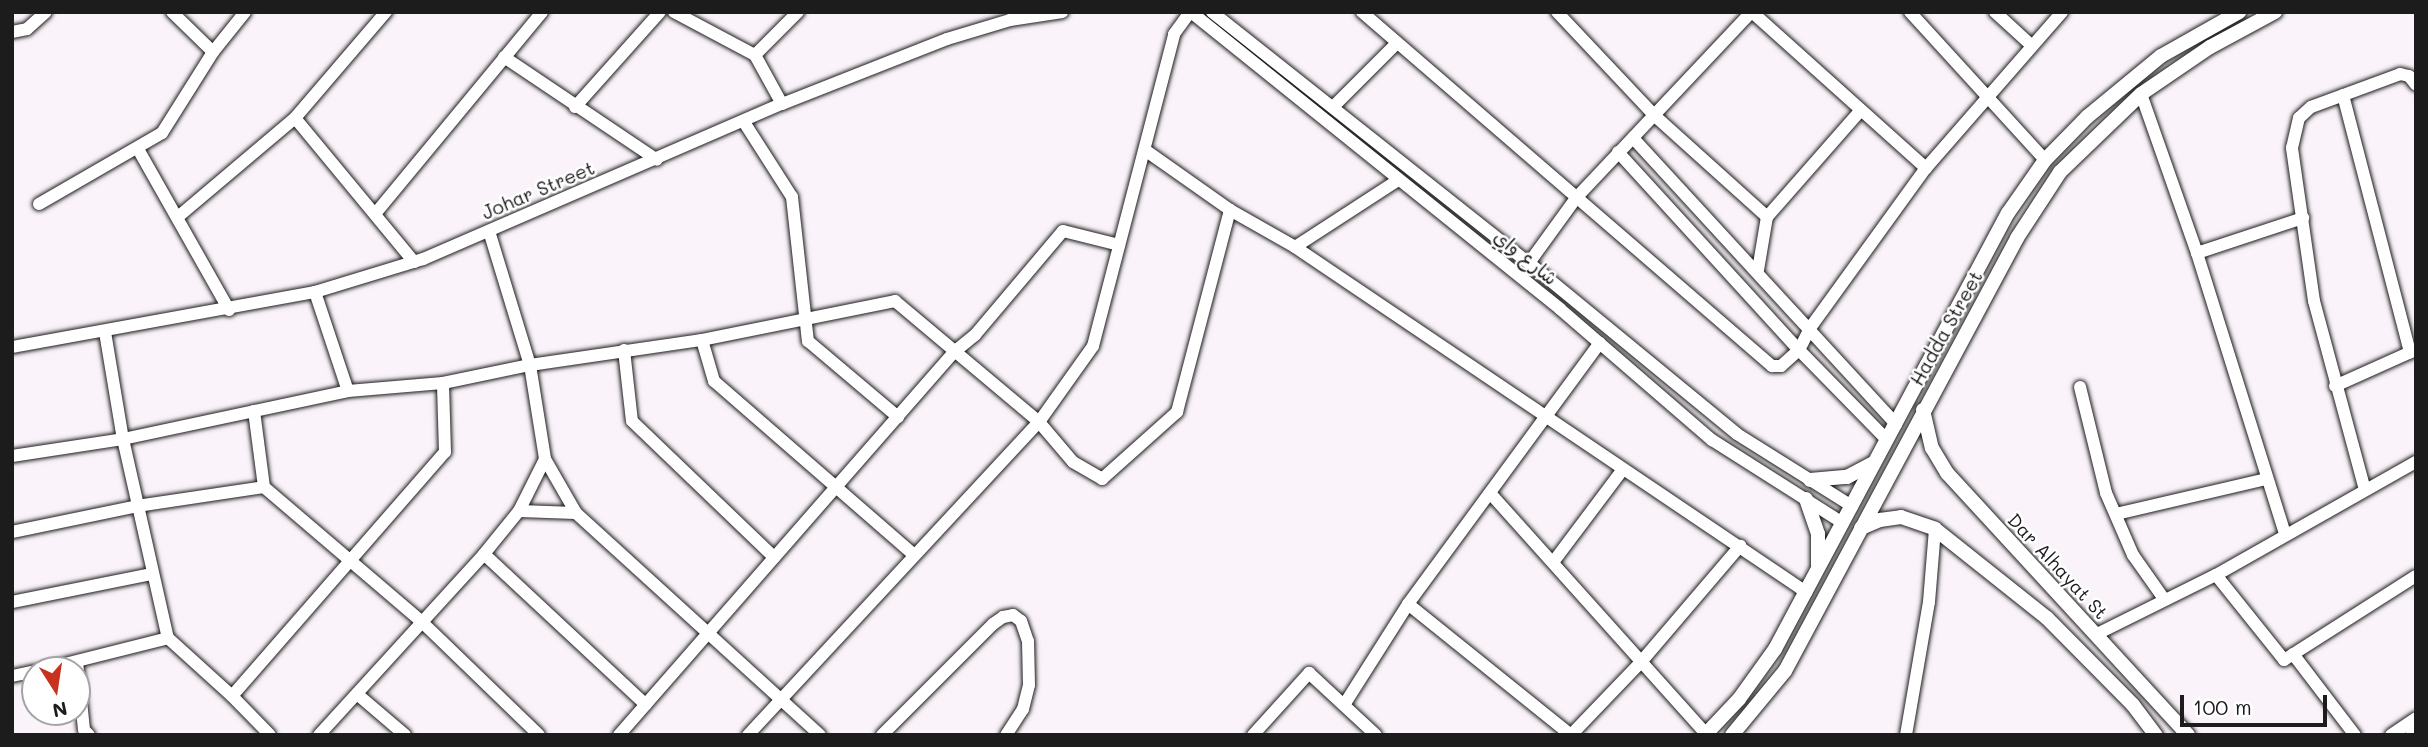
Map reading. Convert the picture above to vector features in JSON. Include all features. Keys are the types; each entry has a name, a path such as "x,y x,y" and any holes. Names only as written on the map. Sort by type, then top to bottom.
{"main road":[{"name":"Hadda Street","path":"1706,734 1739,699 1768,659 2008,213 2045,160 2087,117 2161,55 2239,12"},
{"name":"Hadda Street","path":"1732,735 1785,671 2017,238 2060,173 2141,94 2210,47 2275,12"},
{"path":"2045,160 2060,173"},
{"name":"Dar Alhayat St","path":"1923,410 1932,448 1947,473 2188,735"},
{"path":"1810,480 1827,481 1847,477 1874,462"},
{"path":"1806,499 1818,534 1818,569"},
{"path":"1861,528 1880,520 1901,517 1935,530 2047,618 2133,705 2156,735"},
{"path":"1806,592 1821,600"},
{"path":"2133,705 2147,691"}],"street":[{"path":"12,32 27,29 46,12"},
{"path":"172,12 213,52"},
{"path":"39,204 162,133 213,52 245,12"},
{"path":"179,216 295,118 386,12"},
{"path":"375,214 542,12"},
{"path":"575,107 660,12"},
{"path":"674,12 755,55 782,104"},
{"path":"755,55 798,12"},
{"name":"Johar Street","path":"12,347 229,310 315,292 414,262 657,160 782,104 947,39 1010,20 1062,12"},
{"path":"748,735 1039,422 1093,346 1174,34 1191,12"},
{"name":"شارع واي","path":"1191,12 1560,309 1712,440 1843,523"},
{"name":"شارع واي","path":"1212,12 1529,262 1737,434 1852,506"},
{"path":"1362,12 1772,366 1781,366 1799,350 1810,328 1926,168 2062,12"},
{"path":"1557,12 1655,116 1767,217"},
{"path":"1529,262 1576,198 1751,12 1926,168"},
{"path":"1910,12 2045,160"},
{"path":"1995,12 2031,45"},
{"path":"1334,107 1396,44"},
{"path":"504,57 657,160"},
{"path":"2365,490 2314,300 2292,148 2300,118 2311,107 2400,74 2409,76 2416,85"},
{"path":"2141,94 2197,253 2285,534"},
{"path":"2335,386 2413,351 2343,95"},
{"path":"1758,270 1767,217 1861,110"},
{"path":"295,118 414,262"},
{"path":"744,122 792,197 808,341 898,417"},
{"path":"1633,138 1758,270 1896,424"},
{"path":"138,149 179,216 229,310"},
{"path":"1145,150 1230,210 1295,247 1806,592"},
{"path":"1618,152 1799,350 1887,440"},
{"path":"1295,247 1398,180"},
{"path":"12,456 123,439 348,391 443,383 530,365 702,340 895,301 1039,422 1073,462 1102,479 1177,412 1230,210"},
{"path":"2197,253 2303,218"},
{"path":"1703,244 1716,228"},
{"path":"489,231 530,365 545,459 576,513 710,632 820,735"},
{"path":"618,735 954,352 975,335 1063,231 1119,245"},
{"path":"315,292 348,391"},
{"path":"1560,309 1570,296"},
{"path":"105,332 123,439 168,639 232,695 270,735"},
{"path":"702,340 714,381 914,555"},
{"path":"1344,705 1408,604 1600,343"},
{"path":"624,350 632,421 774,557"},
{"path":"232,695 445,452 443,383"},
{"path":"2080,387 2106,493 2133,555 2164,599"},
{"path":"254,411 264,487 423,623 539,735"},
{"path":"319,735 484,554 519,511 545,459"},
{"path":"2095,635 2216,575 2416,462"},
{"path":"1555,561 1623,469"},
{"path":"2116,514 2267,480"},
{"path":"12,532 137,506 264,487"},
{"path":"1490,493 1555,561 1706,734"},
{"path":"519,511 576,513"},
{"path":"1906,735 1928,602 1935,530"},
{"path":"1408,604 1571,735 1641,662 1740,546"},
{"path":"484,554 646,705"},
{"path":"12,602 152,574"},
{"path":"2216,575 2284,660 2416,576"},
{"path":"882,735 993,624 1013,615 1021,621 1026,631 1029,685 1023,709 1006,735"},
{"path":"91,658 168,639"},
{"path":"2293,654 2355,735"},
{"path":"1253,735 1309,673 1376,735"},
{"path":"357,694 405,735"},
{"path":"2391,735 2416,718"},
{"path":"2411,735 2416,731"}]}
